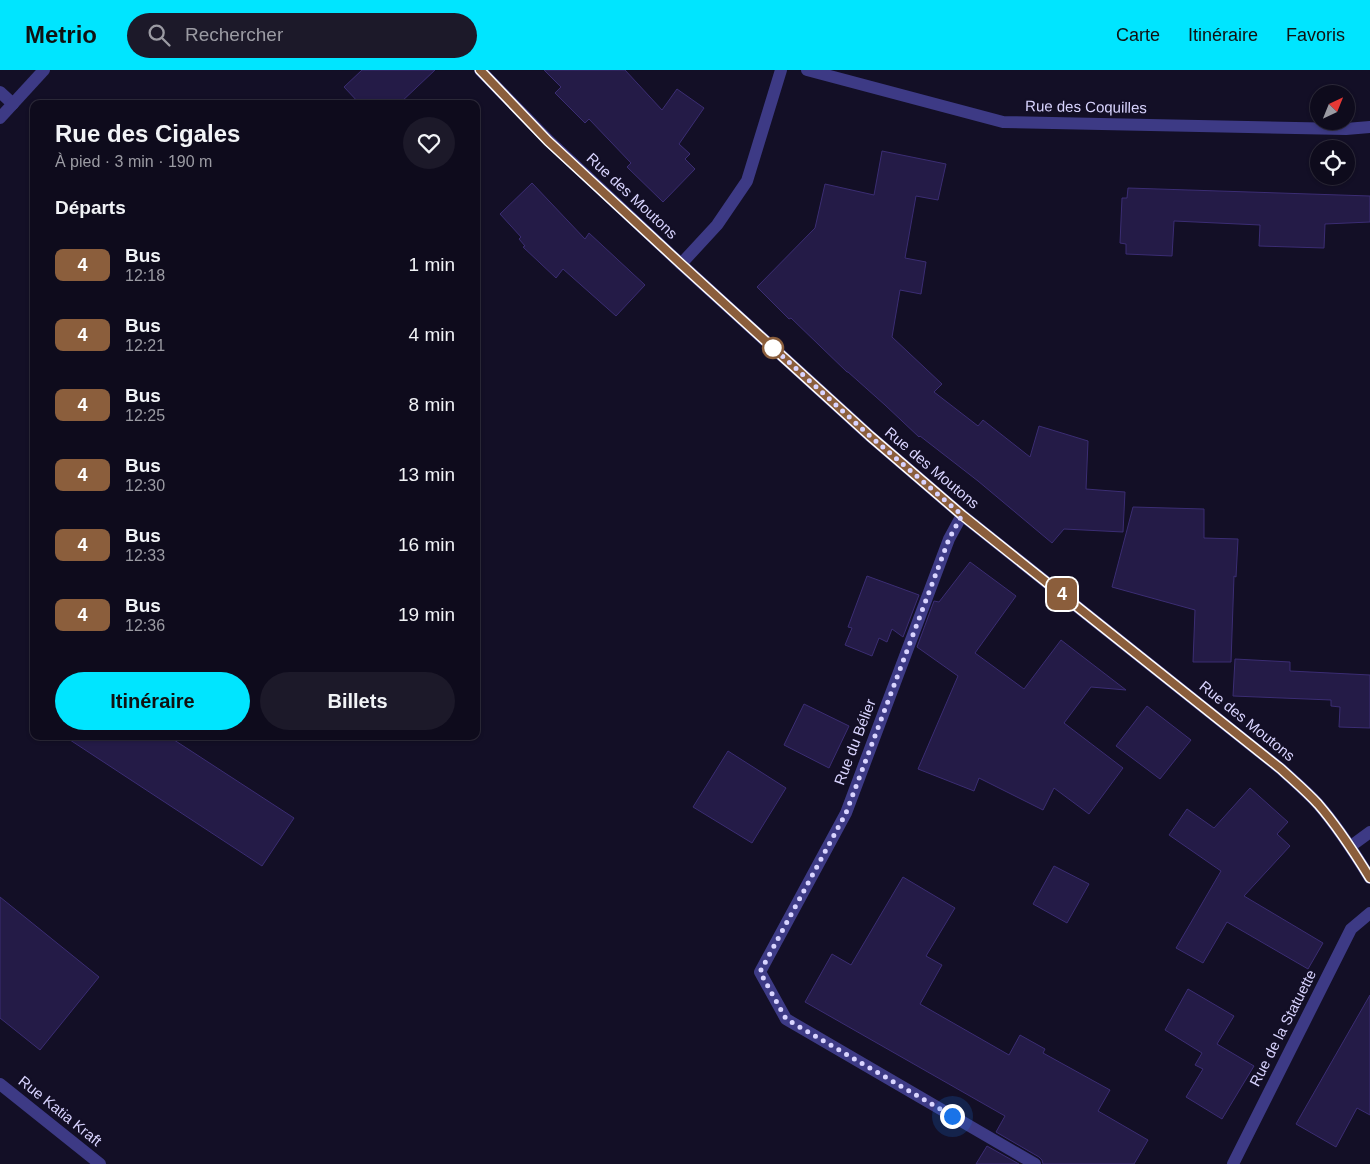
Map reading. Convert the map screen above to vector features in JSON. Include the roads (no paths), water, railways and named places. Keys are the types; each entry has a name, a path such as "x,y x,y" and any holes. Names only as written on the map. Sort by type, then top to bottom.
{"street":[{"path":"0,118 44,70"},
{"name":"Rue des Moutons","path":"480,70 548,141 870,436 962,515 1281,769 1317,803 1335,824 1370,878"},
{"path":"681,264 717,224 748,181 781,70"},
{"name":"Rue des Coquilles","path":"807,70 1003,122 1370,127"},
{"path":"0,92 12,104"},
{"name":"Rue du Bélier","path":"962,515 949,539 846,813 760,972 786,1019 1035,1164"},
{"path":"1351,846 1370,832"},
{"name":"Rue de la Statuette","path":"1233,1164 1351,929 1370,913"},
{"name":"Rue Katia Kraft","path":"0,1084 100,1164"}]}
